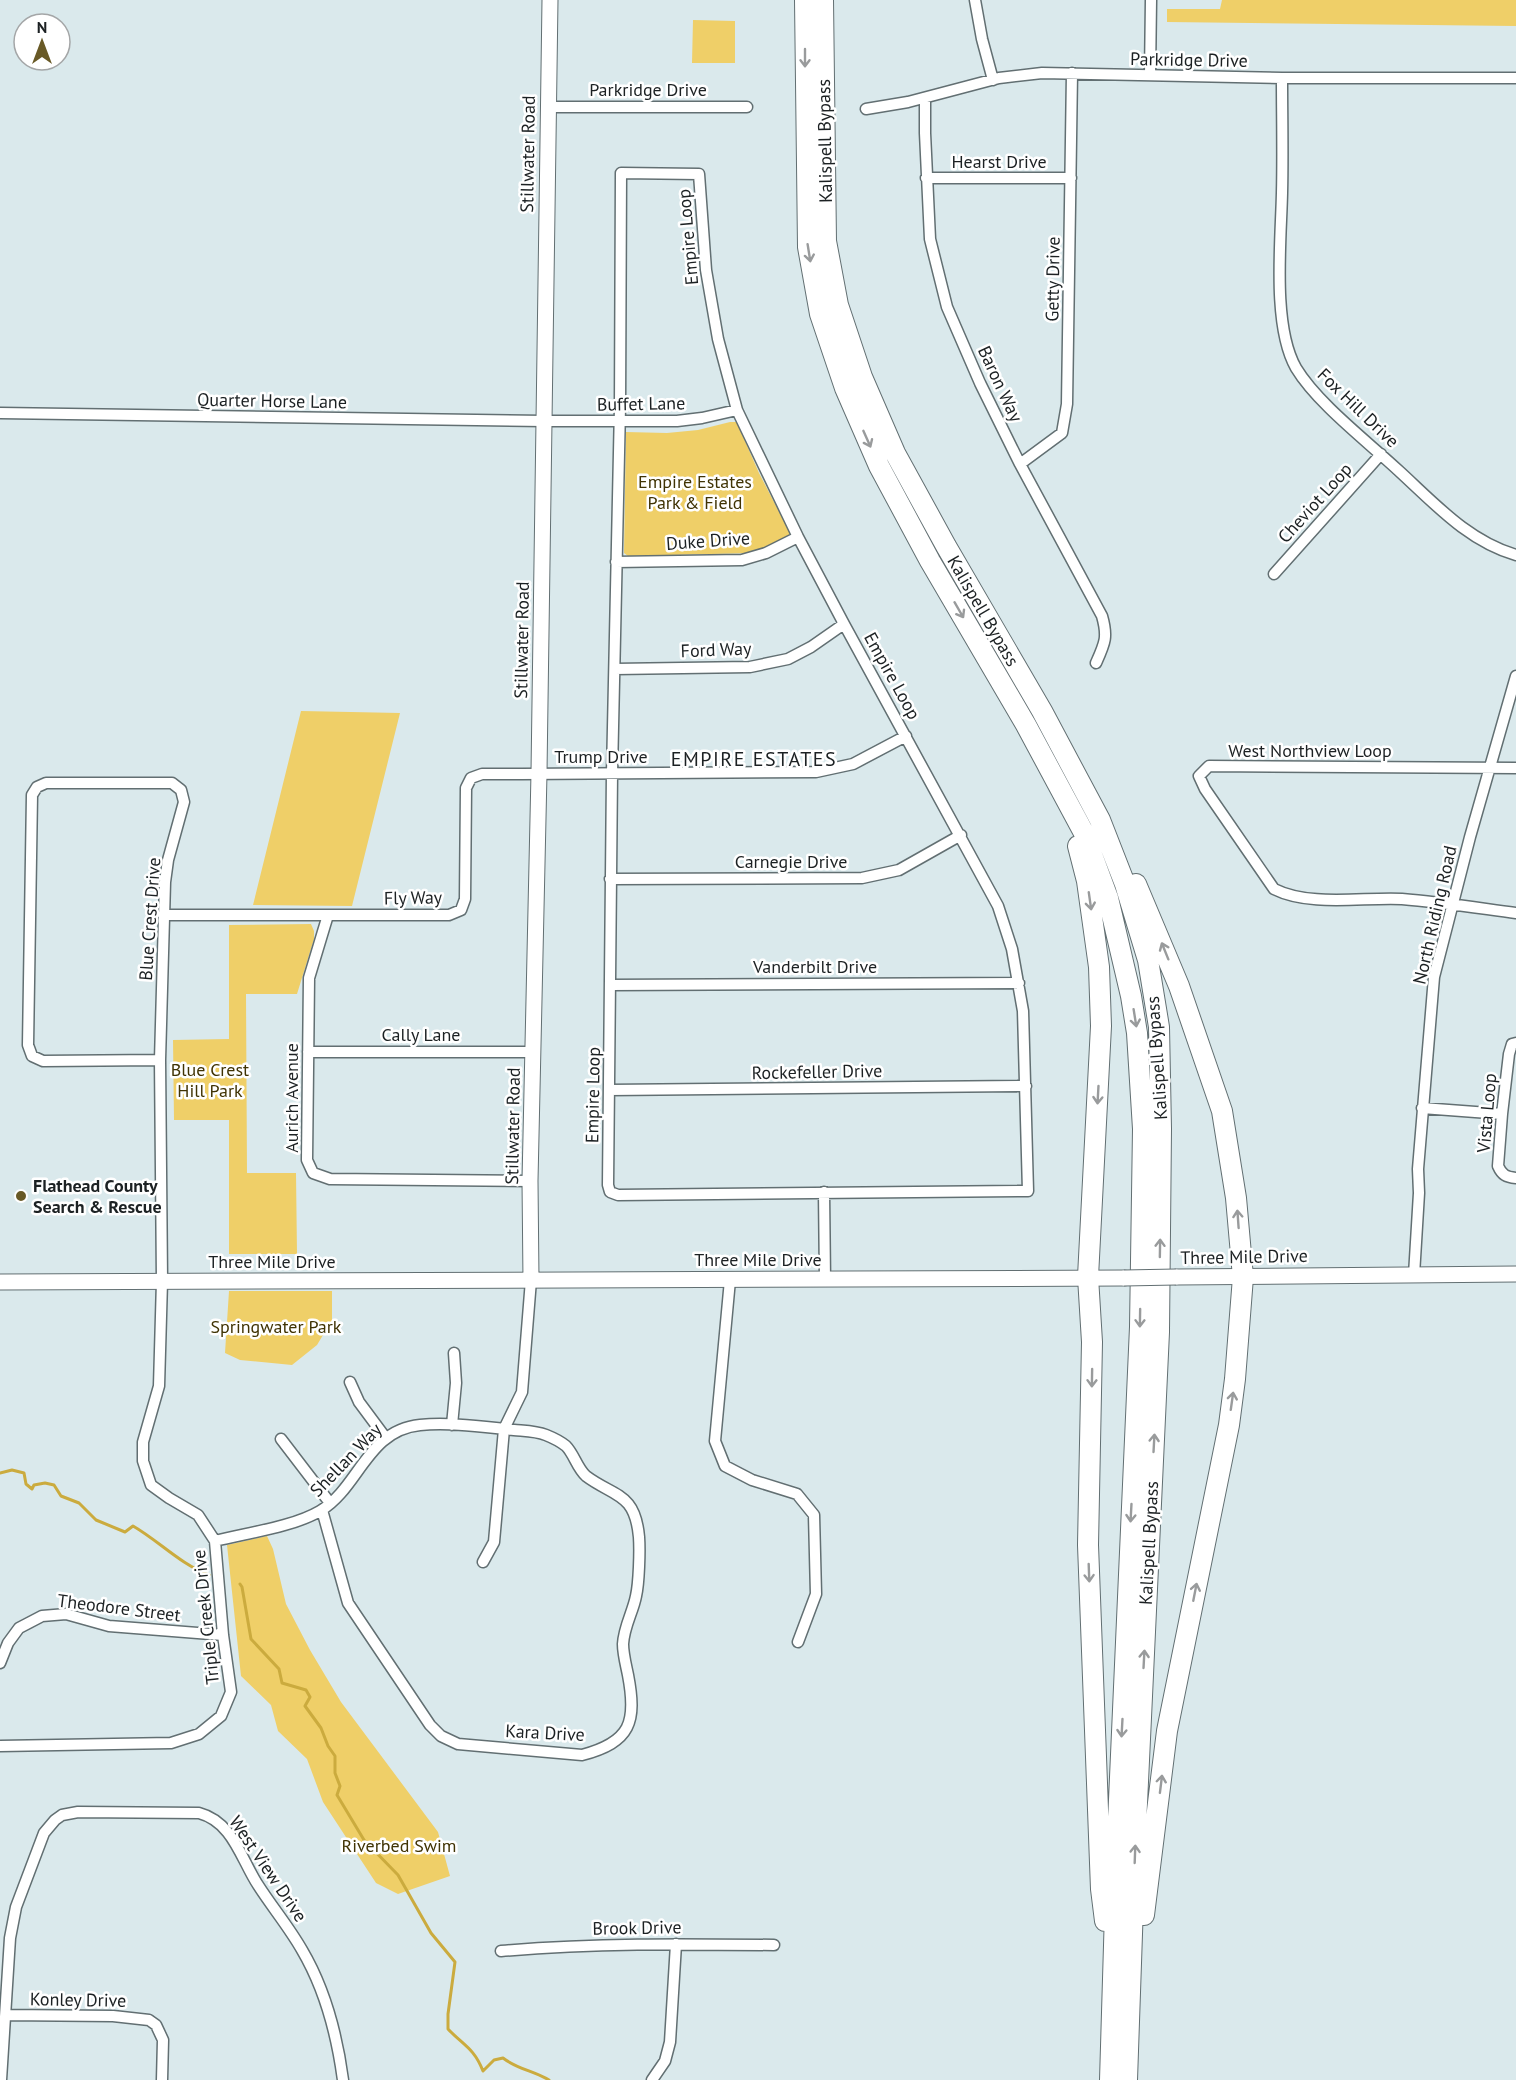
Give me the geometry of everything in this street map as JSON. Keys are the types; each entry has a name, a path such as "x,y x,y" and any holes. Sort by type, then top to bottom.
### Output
{"highway":[{"name":"Kalispell Bypass","path":"805,0 808,247 824,325 845,388 879,466 930,561 1026,725 1084,833 1108,898 1137,1033 1143,1129 1140,1327 1110,2080"},
{"name":"Kalispell Bypass","path":"823,0 826,241 838,305 862,377 896,453 952,557 1042,711 1100,820 1125,884 1148,960 1159,1028 1161,1073 1159,1332 1135,1846 1127,2080"},
{"path":"1067,803 1087,881 1099,967 1101,1026 1088,1277 1092,1342 1089,1557 1101,1889 1113,1982"},
{"path":"1112,850 1135,881 1158,933 1179,986 1222,1111 1236,1198 1243,1277 1229,1425 1167,1731 1129,2030"}],"main road":[{"name":"Stillwater Road","path":"531,1280 550,0"},
{"name":"Three Mile Drive","path":"0,1282 825,1280 1516,1274"}],"street":[{"path":"975,0 993,80"},
{"path":"1150,75 1151,0"},
{"name":"Parkridge Drive","path":"866,109 893,106 993,80 1030,73 1282,78 1516,78"},
{"name":"Getty Drive","path":"1020,464 1062,433 1067,404 1072,73"},
{"name":"Fox Hill Drive","path":"1282,78 1281,300 1285,341 1292,360 1310,386 1465,531 1489,545 1516,555"},
{"name":"Baron Way","path":"925,98 926,178 930,239 947,308 980,383 1020,464 1102,616 1107,631 1096,663"},
{"name":"Parkridge Drive","path":"548,107 747,107"},
{"name":"Empire Loop","path":"621,173 699,174 706,270 718,339 737,410 798,537 998,906 1012,949 1023,1011 1028,1191 618,1195 610,1192 608,1185 610,879 620,421 621,173"},
{"name":"Hearst Drive","path":"926,178 1071,178"},
{"name":"Buffet Lane","path":"544,421 694,419 737,410"},
{"name":"Quarter Horse Lane","path":"0,413 544,421"},
{"name":"Cheviot Loop","path":"1274,574 1381,454"},
{"name":"Duke Drive","path":"616,562 742,560 766,553 798,537"},
{"name":"Ford Way","path":"615,669 750,667 788,659 811,647 844,624"},
{"name":"North Riding Road","path":"1414,1275 1422,1108 1434,977 1489,768 1516,676"},
{"name":"Trump Drive","path":"539,773 816,772 853,764 906,736"},
{"name":"West Northview Loop","path":"1452,905 1400,899 1309,898 1286,894 1274,889 1198,776 1209,766 1489,768"},
{"path":"1489,768 1516,768"},
{"name":"Fly Way","path":"163,915 449,915 461,910 465,899 466,788 471,778 482,774 539,773"},
{"name":"Blue Crest Drive","path":"160,1060 43,1060 32,1056 28,1045 32,795 37,787 46,783 172,783 181,789 184,801 168,860 163,915 160,1060 162,1281"},
{"name":"Carnegie Drive","path":"610,879 862,878 899,870 961,835"},
{"path":"1452,905 1516,913"},
{"name":"Aurich Avenue","path":"328,915 309,978 307,1160 313,1173 330,1179 531,1180"},
{"name":"Vanderbilt Drive","path":"610,985 1019,983"},
{"name":"Vista Loop","path":"1516,1043 1512,1044 1509,1053 1498,1166 1508,1178 1516,1178"},
{"name":"Cally Lane","path":"308,1052 534,1052"},
{"name":"Rockefeller Drive","path":"609,1090 1026,1086"},
{"path":"1422,1108 1502,1114"},
{"path":"824,1192 825,1280"},
{"path":"483,1562 494,1542 504,1429 522,1392 531,1280"},
{"path":"730,1280 715,1441 725,1466 752,1480 796,1494 814,1515 816,1594 798,1642"},
{"name":"Triple Creek Drive","path":"0,1746 171,1743 199,1734 221,1716 231,1692 215,1541 198,1515 151,1485 143,1461 142,1442 159,1386 162,1281"},
{"path":"452,1425 456,1383 454,1353"},
{"path":"350,1382 359,1402 385,1437"},
{"name":"Shellan Way","path":"215,1541 304,1519 326,1506 385,1437 400,1429 419,1425 452,1425 504,1429"},
{"name":"Kara Drive","path":"326,1506 348,1603 430,1725 441,1736 458,1744 582,1755 601,1750 621,1737 630,1721 633,1701 623,1646 626,1624 636,1596 639,1537 633,1512 622,1496 585,1475 565,1446 545,1435 504,1429"},
{"path":"281,1439 326,1506"},
{"name":"Theodore Street","path":"0,1663 8,1643 19,1628 42,1616 66,1614 109,1626 224,1635"},
{"name":"West View Drive","path":"5,2015 10,1938 16,1907 40,1841 55,1820 62,1815 78,1812 199,1814 219,1821 228,1832 258,1886 301,1948 314,1972 334,2033 343,2080"},
{"path":"652,2080 665,2061 670,2042 676,1944"},
{"name":"Brook Drive","path":"501,1951 559,1946 774,1945"},
{"name":"Konley Drive","path":"1,2080 5,2015 113,2016 149,2020 156,2025 163,2040 162,2080"}],"green space":[{"path":"1222,0 1516,0 1516,26 1167,22 1167,9 1220,9"},
{"path":"693,20 735,21 735,63 692,63"},
{"name":"Empire Estates Park & Field","path":"737,422 759,473 790,533 789,537 755,553 628,556 624,553 626,432 667,433 698,430"},
{"path":"301,711 400,713 352,906 253,905"},
{"name":"Blue Crest Hill Park","path":"311,924 314,939 297,994 246,994 247,1173 296,1173 297,1254 229,1254 229,1120 174,1120 173,1040 229,1039 229,925"},
{"name":"Springwater Park","path":"229,1291 332,1291 332,1320 317,1345 292,1365 240,1360 225,1353"},
{"name":"Riverbed Swim","path":"267,1536 273,1549 286,1604 310,1650 341,1702 438,1832 450,1876 398,1894 376,1883 323,1802 307,1759 278,1731 271,1705 241,1676 227,1545"}],"waterway":[{"path":"0,1473 12,1470 24,1473 26,1484 32,1489 34,1485 45,1483 54,1485 61,1496 79,1503 96,1520 125,1532 133,1526 179,1559 209,1575"},
{"path":"240,1584 251,1639 279,1669 282,1683 306,1690 310,1697 305,1706 321,1728 335,1756 335,1773 340,1786 337,1795 364,1840 398,1875 431,1933 455,1962 448,2029 472,2052 483,2071 494,2060 503,2058 549,2080"}],"place":[{"name":"Flathead County Search & Rescue","path":"21,1196"}],"district":[{"name":"EMPIRE ESTATES","path":"754,759"}]}
